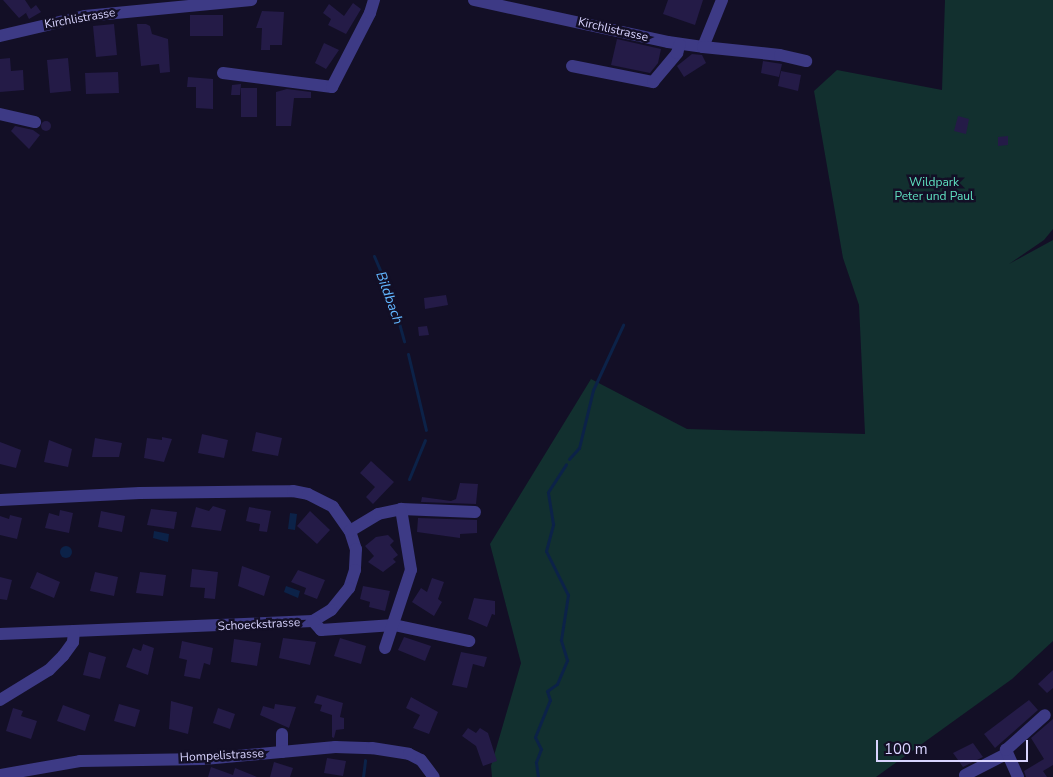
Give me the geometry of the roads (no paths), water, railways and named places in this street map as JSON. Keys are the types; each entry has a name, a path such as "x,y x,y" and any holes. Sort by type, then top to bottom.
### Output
{"street":[{"name":"Kirchlistrasse","path":"0,36 85,16 251,0"},
{"path":"223,73 332,87 374,0"},
{"name":"Kirchlistrasse","path":"474,0 680,44 780,55 806,62"},
{"path":"703,47 722,0"},
{"path":"572,66 653,82 677,53 680,44"},
{"path":"0,114 35,122"},
{"name":"Schoeckstrasse","path":"0,500 140,493 293,492 308,494 333,507 350,531 356,549 355,570 349,588 331,610 313,621 0,634"},
{"path":"385,648 411,570 401,509"},
{"path":"350,531 378,514 401,509 475,512"},
{"path":"313,621 321,630 394,624 469,640"},
{"path":"0,700 49,670 69,650 74,631"},
{"path":"1018,777 1006,754 1007,747 1046,715"},
{"path":"282,734 282,752"},
{"name":"Hompelistrasse","path":"0,775 80,761 204,759 335,747 397,750 422,760 434,777"},
{"path":"965,775 1006,754"}],"water":[{"path":"290,513 297,514 295,530 288,529"},
{"path":"154,531 169,534 168,542 153,538"},
{"path":"64,546 68,546 72,552 68,558 64,558 60,554 60,550"},
{"path":"286,586 300,591 298,598 284,592"}],"waterway":[{"name":"Bildbach","path":"374,256 392,298 404,341"},
{"path":"569,459 579,448 593,390 623,325"},
{"name":"Bildbach","path":"408,354 426,430"},
{"name":"Bildbach","path":"409,479 425,440"},
{"path":"538,777 536,762 541,749 535,737 550,700 547,691 557,684 567,660 561,640 568,595 546,551 553,524 548,492 566,464"},
{"name":"Bildbach","path":"363,777 365,760"}],"park label":[{"name":"Wildpark Peter und Paul","path":"934,190"}]}
